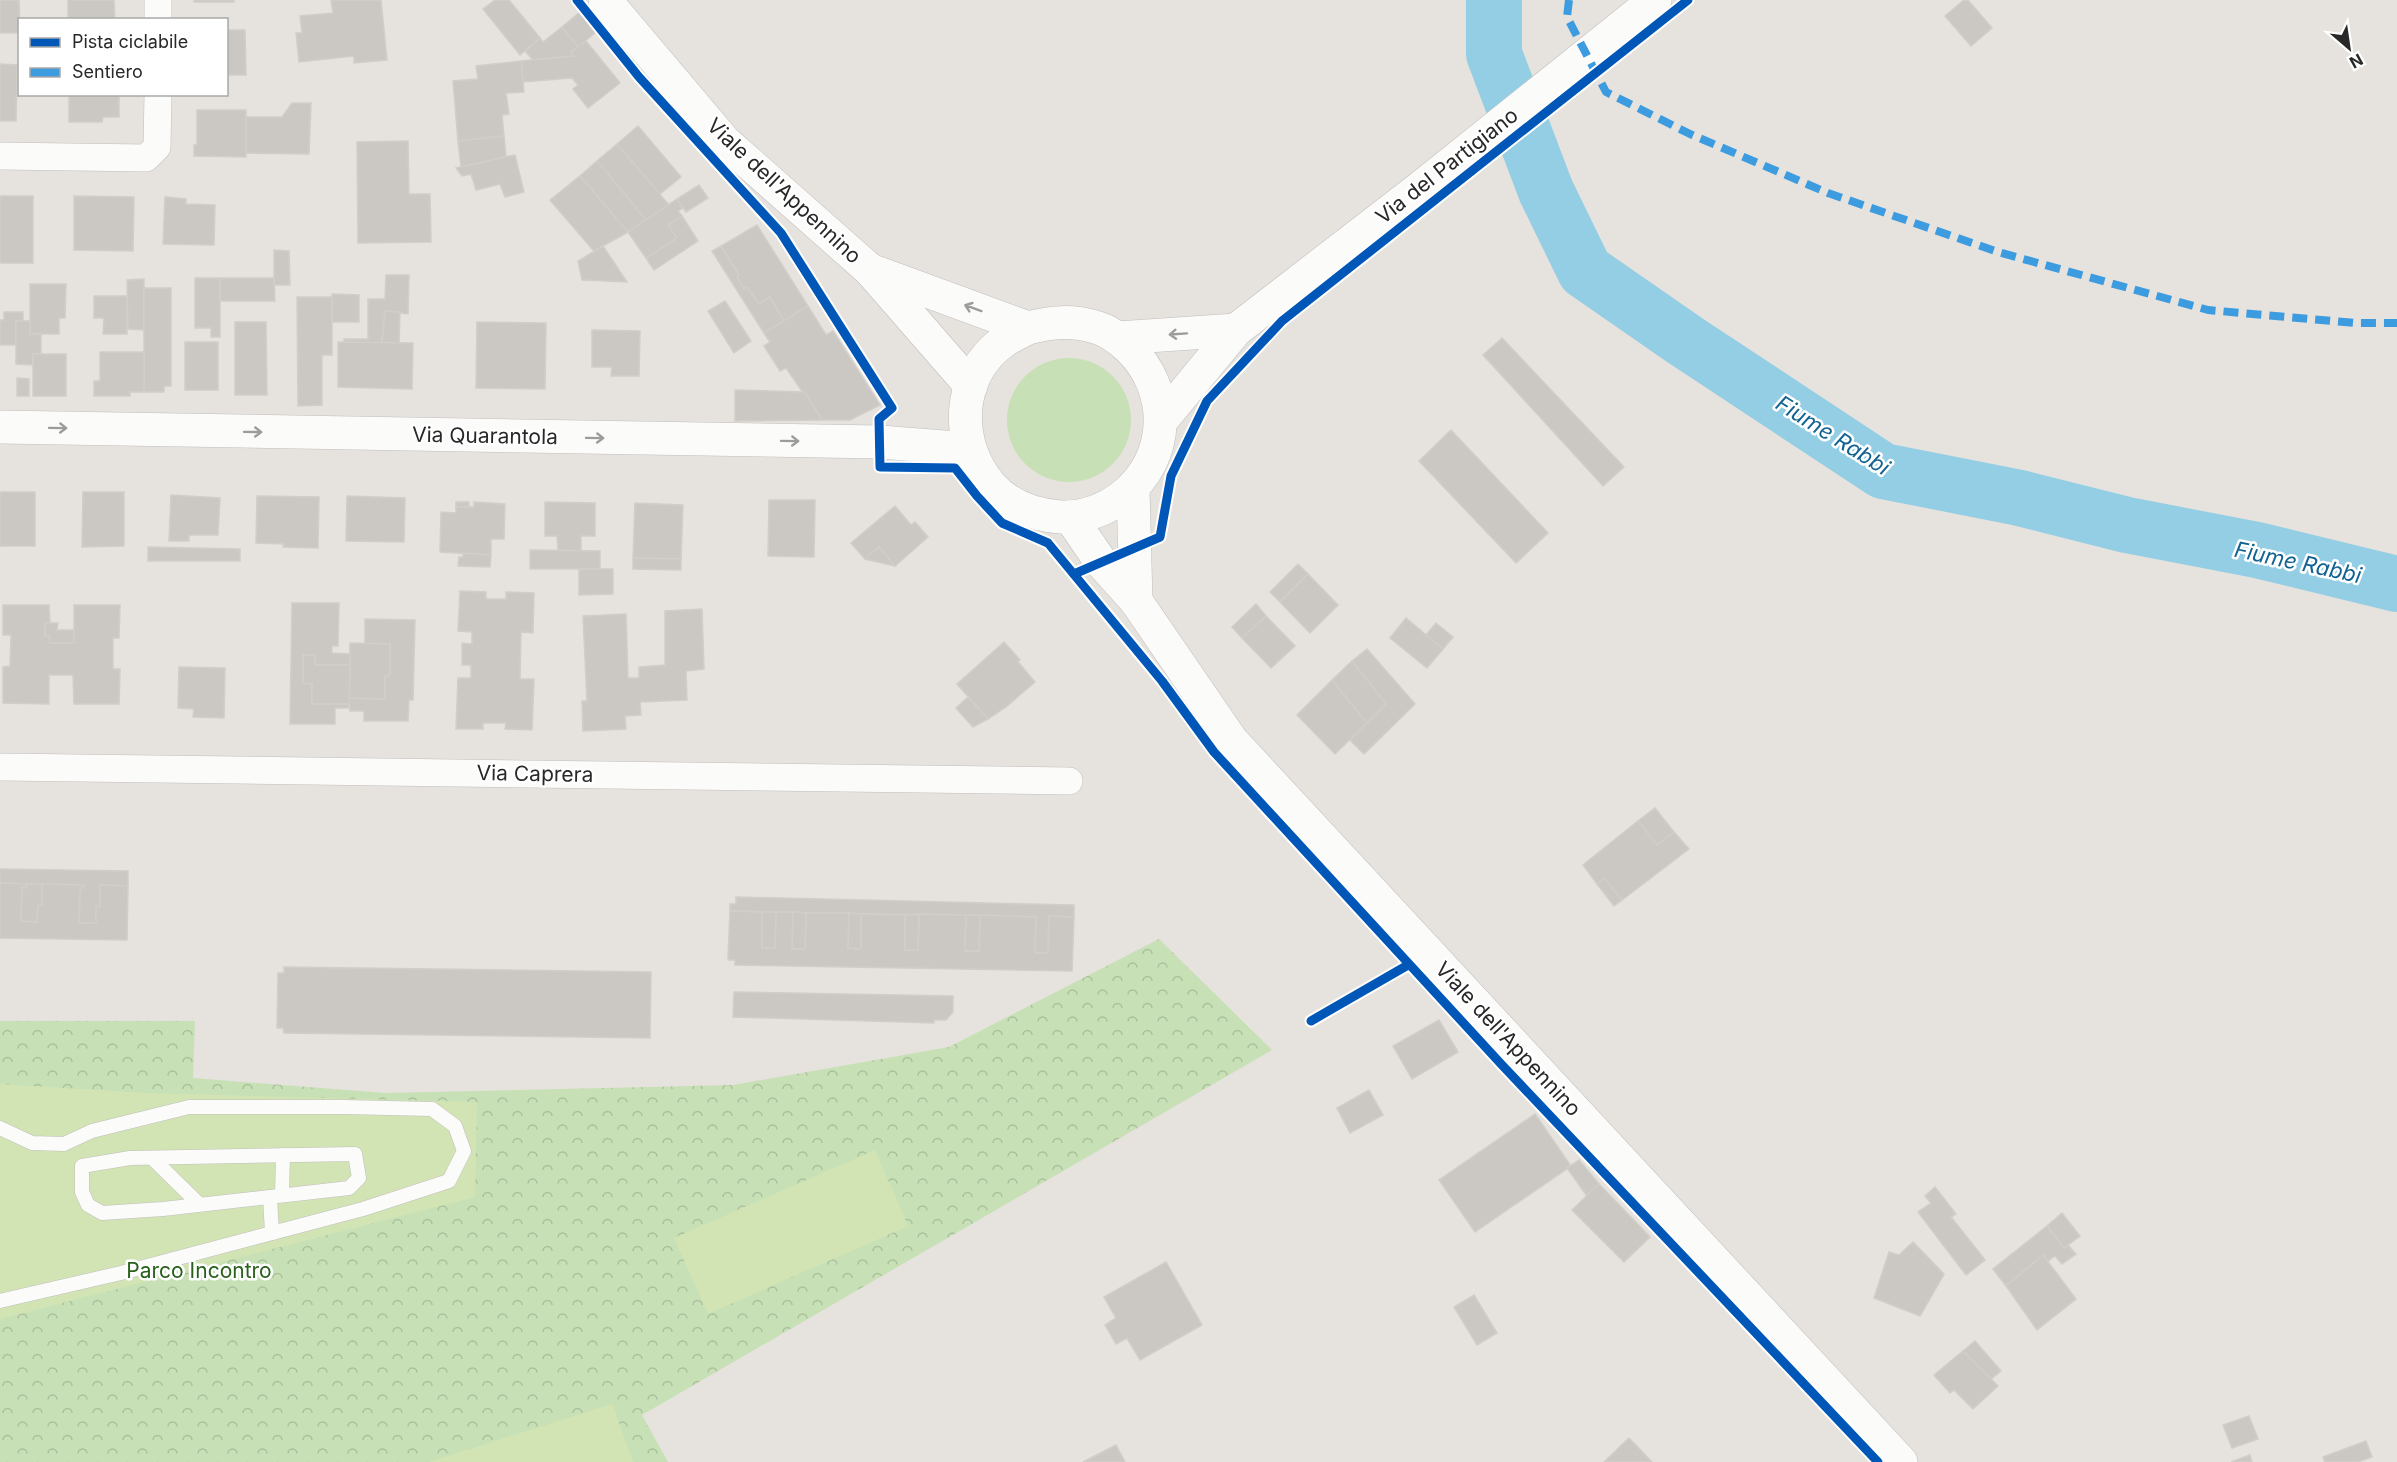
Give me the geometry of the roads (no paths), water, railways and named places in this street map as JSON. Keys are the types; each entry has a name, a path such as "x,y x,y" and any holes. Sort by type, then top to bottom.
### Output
{"main road":[{"name":"Viale dell'Appennino","path":"605,0 724,141 870,270 970,386"},
{"name":"Via del Partigiano","path":"1161,421 1236,330 1420,189 1655,0"},
{"name":"Viale dell'Appennino","path":"870,270 1028,328"},
{"path":"1051,322 1074,322 1097,327 1118,338 1142,360 1156,389 1161,421 1157,446 1148,469 1132,488 1114,503 1093,513 1070,517 1044,516 1019,507 1005,498 980,473 969,450 965,418 970,386 984,361 1004,341 1028,328 1051,322"},
{"path":"1118,338 1236,330"},
{"name":"Via Quarantola","path":"0,427 880,442 969,450"},
{"path":"1132,488 1136,601"},
{"name":"Viale dell'Appennino","path":"1070,517 1101,562 1136,601 1232,741 1900,1462"}],"street":[{"path":"158,0 158,18"},
{"path":"0,156 146,158 158,147 158,96"},
{"name":"Via Caprera","path":"0,767 1069,781"}],"lane":[{"path":"0,1128 32,1143 64,1144 92,1131 189,1107 432,1109 455,1126 464,1151 449,1180 363,1209 121,1273 0,1301"},
{"path":"355,1154 359,1178 349,1188 199,1204 102,1213 88,1205 82,1192 82,1166 130,1158 152,1158 355,1154"},
{"path":"272,1233 283,1155"},
{"path":"152,1158 199,1204"}],"waterway":[{"name":"Fiume Rabbi","path":"1494,0 1494,54 1546,191 1585,271 1686,341 1883,471 2020,498 2127,525 2257,550 2397,584"}],"park label":[{"name":"Parco Incontro","path":"199,1271"}]}
